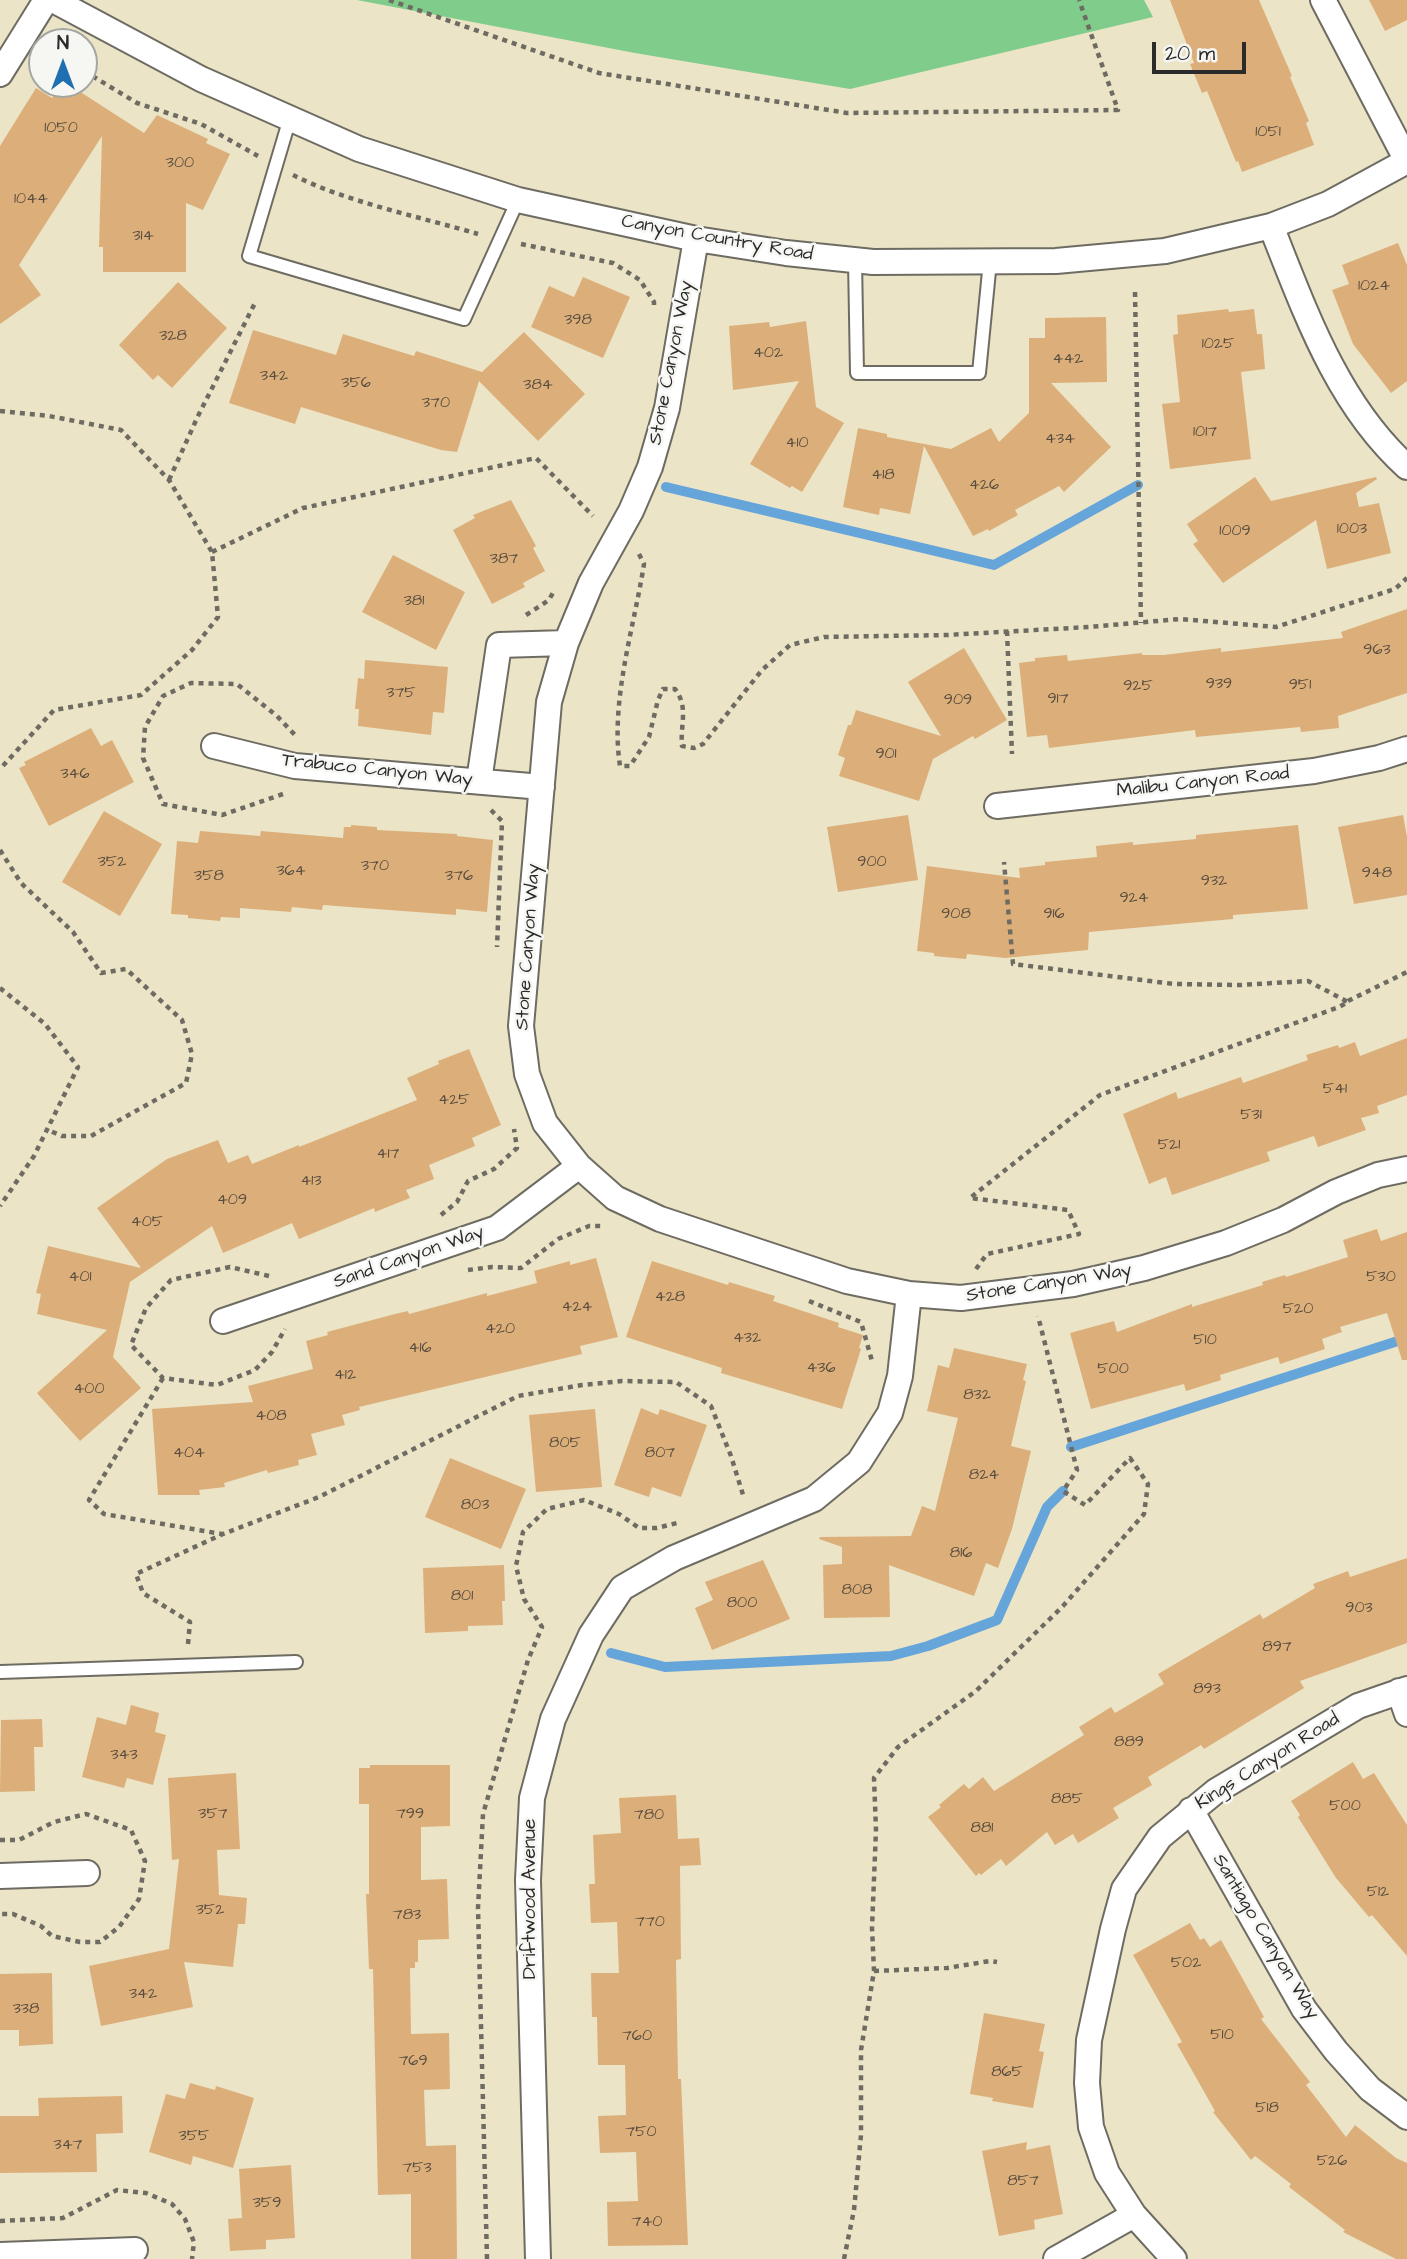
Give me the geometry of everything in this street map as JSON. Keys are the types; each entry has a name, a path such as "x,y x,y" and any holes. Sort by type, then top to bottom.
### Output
{"street":[{"path":"0,74 46,0"},
{"name":"Canyon Country Road","path":"53,0 201,79 359,149 518,200 696,239 786,253 855,260 1056,261 1165,251 1271,226 1328,204 1407,161"},
{"path":"1323,0 1407,161"},
{"path":"1271,226 1318,344 1365,419 1407,467"},
{"name":"Stone Canyon Way","path":"696,239 667,408 650,467 631,511 591,583 566,643 549,702 521,1026 527,1074 545,1123 579,1166 615,1198 660,1219 847,1282 909,1294 961,1298 1073,1284 1144,1268 1226,1244 1283,1220 1336,1192 1378,1175 1407,1169"},
{"path":"479,781 499,645 566,643"},
{"name":"Trabuco Canyon Way","path":"214,746 295,766 542,787"},
{"name":"Malibu Canyon Road","path":"998,806 1314,771 1379,758 1407,749"},
{"name":"Sand Canyon Way","path":"223,1321 497,1228 579,1166"},
{"name":"Driftwood Avenue","path":"537,2259 528,1880 532,1798 553,1719 591,1635 622,1588 674,1558 814,1499 859,1462 890,1413 900,1376 909,1294"},
{"name":"Kings Canyon Road","path":"1174,2259 1134,2214 1108,2173 1091,2127 1087,2083 1089,2040 1124,1889 1160,1837 1216,1790 1358,1706 1404,1698"},
{"name":"Santiago Canyon Way","path":"1191,1810 1304,2009 1370,2089 1407,2117"},
{"path":"0,1876 87,1873"},
{"path":"1056,2259 1134,2214"},
{"path":"0,2255 135,2250"}],"lane":[{"path":"290,118 249,256 464,319 518,200"},
{"path":"855,260 857,373 979,373 990,261"},
{"path":"0,1672 296,1662"}],"path":[{"path":"389,0 599,73 847,113 1118,110 1079,0"},
{"path":"98,80 136,103 201,124 307,182 500,240 613,263 640,280 654,302 653,316"},
{"path":"1135,292 1141,622"},
{"path":"169,481 198,416 256,301"},
{"path":"0,411 49,416 121,430 169,481 212,552 218,617 192,650 141,695 54,710 0,769"},
{"path":"212,552 303,508 536,458 593,516"},
{"path":"588,527 599,505"},
{"path":"631,560 637,550 644,564 619,714 620,766 630,766 649,737 663,688 675,688 680,695 685,716 682,746 694,748 704,744 762,670 790,645 824,637 1007,631 1180,619 1276,627 1395,589 1407,578"},
{"path":"520,618 549,600 561,579"},
{"path":"1007,631 1012,754"},
{"path":"293,794 280,794 222,815 163,804 143,758 145,727 163,696 191,683 237,684 277,716 299,739"},
{"path":"487,807 502,821 496,954"},
{"path":"0,850 21,883 73,932 101,973 126,969 182,1020 192,1054 186,1083 114,1124 91,1136 62,1136 48,1130"},
{"path":"1004,862 1013,964 1174,984 1240,985 1308,981 1348,1002"},
{"path":"988,1273 975,1271 987,1254 1079,1234 1068,1210 970,1198 1100,1095 1339,1007 1407,972"},
{"path":"0,988 45,1024 78,1067 34,1156 0,1206"},
{"path":"435,1221 457,1202 468,1181 494,1169 517,1148 514,1127"},
{"path":"458,1272 492,1267 521,1268 558,1239 589,1226 608,1226"},
{"path":"274,1277 230,1267 171,1280 146,1308 131,1345 163,1378 217,1385 255,1370 272,1352 287,1325"},
{"path":"805,1299 861,1322 872,1361 869,1374"},
{"path":"844,2259 853,2210 861,2135 861,2050 874,1970 874,1778 898,1747 976,1691 1063,1606 1144,1514 1148,1484 1130,1458 1085,1505 1063,1491 1077,1470 1037,1310"},
{"path":"163,1378 89,1500 104,1514 223,1534"},
{"path":"147,1667 189,1644 190,1622 143,1593 136,1574 223,1534 319,1497 518,1396 622,1381 676,1382 711,1406 731,1456 744,1499"},
{"path":"733,1503 755,1493"},
{"path":"487,2259 478,1908 483,1814 528,1660 542,1627 524,1599 516,1566 523,1532 547,1508 584,1500 618,1514 639,1528 657,1528 690,1519"},
{"path":"874,1970 947,1968 998,1962"},
{"path":"0,2221 64,2218 117,2190 146,2193 172,2204 186,2219 194,2242 192,2259"}],"green space":[{"path":"357,0 1144,0 1153,17 850,89 635,53"}],"building":[{"path":"1170,0 1259,0 1292,76 1290,77 1309,121 1306,123 1314,145 1242,172 1207,91 1202,93 1190,64 1194,63"},
{"path":"1369,0 1407,0 1407,20 1385,31"},
{"path":"30,98 90,98 144,133 157,115 208,139 206,143 230,154 203,210 186,203 186,272 103,272 103,247 99,247 102,136 19,265 41,295 0,324 0,146"},
{"path":"1398,243 1407,265 1407,381 1391,393 1353,344 1332,290 1349,284 1342,265"},
{"path":"583,277 630,297 603,358 531,327 549,286 574,297"},
{"path":"178,282 227,328 172,388 158,375 153,380 119,345"},
{"path":"1228,309 1229,312 1254,309 1257,334 1262,334 1265,369 1241,372 1251,459 1170,469 1162,404 1180,402 1173,335 1178,334 1177,315"},
{"path":"1106,317 1107,382 1051,383 1111,447 1064,492 1059,486 1015,510 1018,515 989,531 988,529 973,536 924,446 910,514 880,508 879,515 843,507 858,428 887,434 887,437 951,449 991,428 999,442 1029,413 1029,338 1045,338 1045,318"},
{"path":"806,321 816,407 844,423 802,492 792,486 790,488 750,464 799,381 733,390 729,326 769,322 770,327"},
{"path":"253,330 336,355 343,334 414,356 416,351 482,372 524,332 585,394 538,441 479,381 457,452 441,450 301,407 295,424 229,403"},
{"path":"1255,477 1271,501 1376,477 1377,479 1356,493 1359,507 1379,503 1391,553 1327,569 1316,520 1223,583 1193,544 1198,541 1187,524"},
{"path":"511,500 536,546 533,548 545,571 523,583 525,587 492,604 453,530 475,518 473,515"},
{"path":"393,555 465,592 436,650 362,612"},
{"path":"1407,609 1407,693 1338,716 1339,728 1301,732 1300,727 1196,737 1195,730 1049,748 1047,735 1027,737 1019,663 1035,661 1035,658 1067,655 1068,661 1142,653 1164,655 1221,648 1221,652 1343,638 1341,632"},
{"path":"964,648 1007,720 933,759 919,801 839,776 845,758 838,755 856,710 941,736 908,682"},
{"path":"365,660 448,667 444,713 433,712 431,735 358,726 359,709 355,709 358,678 364,679"},
{"path":"91,728 101,746 112,740 134,782 49,826 19,768 26,765 24,762"},
{"path":"104,811 162,844 120,916 62,882"},
{"path":"908,815 918,880 838,892 827,827"},
{"path":"1403,815 1407,837 1407,895 1354,904 1338,827"},
{"path":"1298,825 1308,909 1233,915 1233,919 1089,932 1088,950 1005,958 967,954 966,959 934,956 934,953 917,951 927,866 1020,878 1019,868 1045,865 1045,862 1097,857 1096,846 1196,839 1196,835"},
{"path":"344,827 377,827 377,830 457,834 493,840 487,912 456,909 456,915 323,905 322,910 292,907 291,912 240,908 240,918 221,917 220,921 171,914 177,841 198,843 200,831 260,836 261,831 343,838"},
{"path":"1407,1038 1407,1095 1377,1106 1379,1113 1361,1118 1366,1130 1318,1147 1314,1136 1267,1152 1270,1161 1172,1195 1166,1177 1149,1184 1123,1114 1176,1092 1178,1099 1241,1077 1243,1083 1308,1060 1306,1055 1338,1045 1339,1048 1355,1042 1360,1056"},
{"path":"469,1049 501,1125 472,1138 475,1146 429,1165 434,1179 406,1190 410,1198 375,1212 374,1208 299,1239 292,1223 223,1253 212,1226 130,1282 113,1357 141,1388 80,1441 37,1393 107,1330 37,1314 41,1294 36,1293 48,1246 141,1268 97,1208 167,1159 218,1140 228,1163 248,1155 252,1164 299,1147 417,1100 407,1078 439,1064 438,1061"},
{"path":"1377,1229 1381,1241 1407,1232 1407,1360 1402,1360 1387,1313 1340,1327 1342,1332 1322,1339 1325,1349 1280,1364 1278,1357 1220,1375 1221,1380 1186,1391 1184,1384 1091,1409 1070,1333 1114,1321 1117,1332 1192,1304 1192,1307 1263,1285 1262,1282 1348,1257 1343,1240"},
{"path":"596,1258 618,1337 580,1346 582,1354 359,1407 360,1410 342,1415 345,1425 311,1434 317,1455 298,1460 299,1465 268,1473 267,1470 224,1483 225,1487 199,1490 200,1495 158,1495 152,1409 253,1402 248,1386 313,1369 306,1341 328,1335 327,1332 537,1283 534,1271 570,1261 570,1265"},
{"path":"652,1261 728,1285 729,1282 775,1296 773,1301 839,1323 838,1327 863,1335 842,1409 721,1373 722,1368 626,1337"},
{"path":"954,1348 1027,1364 1023,1380 1026,1381 1011,1446 1031,1451 1012,1529 998,1568 986,1563 974,1596 889,1565 890,1617 824,1618 823,1565 842,1564 842,1547 819,1539 820,1537 911,1536 922,1506 935,1511 958,1418 927,1411 938,1365 949,1368"},
{"path":"641,1408 658,1415 660,1409 707,1425 681,1497 652,1487 649,1497 614,1485"},
{"path":"595,1409 602,1487 536,1492 529,1415"},
{"path":"450,1458 526,1489 501,1549 425,1517"},
{"path":"1407,1558 1407,1643 1300,1681 1304,1688 1204,1749 1201,1745 1148,1777 1152,1785 1113,1808 1119,1818 1078,1843 1073,1834 1055,1845 1047,1832 1006,1866 1001,1859 976,1876 928,1817 964,1784 969,1789 983,1777 994,1791 1084,1735 1079,1727 1111,1707 1115,1713 1164,1684 1158,1674 1260,1614 1263,1619 1315,1588 1313,1584 1348,1571 1350,1577"},
{"path":"763,1560 790,1619 712,1650 695,1608 713,1600 705,1582"},
{"path":"504,1565 503,1625 468,1626 468,1631 425,1633 423,1568"},
{"path":"131,1705 159,1713 155,1732 166,1735 153,1785 127,1778 124,1788 82,1777 97,1717 126,1725"},
{"path":"42,1719 43,1747 34,1747 35,1791 0,1792 1,1720"},
{"path":"1353,1762 1363,1779 1374,1773 1407,1825 1407,1956 1336,1878 1291,1801"},
{"path":"370,1765 450,1765 450,1826 421,1827 421,1880 447,1879 449,1939 418,1940 418,1962 415,1962 415,1968 410,1968 411,2034 449,2033 450,2089 424,2090 426,2146 456,2145 457,2259 411,2259 411,2194 378,2195 373,1969 369,1969 366,1894 369,1894 369,1804 359,1804 359,1768 370,1768"},
{"path":"236,1773 240,1849 217,1850 219,1895 247,1898 245,1924 238,1924 233,1967 184,1962 193,2007 101,2026 89,1966 169,1949 179,1859 172,1860 168,1778"},
{"path":"676,1795 678,1839 699,1838 701,1865 680,1866 681,1959 676,1960 678,2079 681,2079 688,2245 608,2246 607,2202 638,2201 636,2152 600,2153 598,2116 626,2115 625,2065 598,2065 597,2017 592,2017 591,1973 619,1973 617,1922 591,1923 589,1884 595,1884 593,1835 621,1833 619,1798"},
{"path":"1190,1923 1200,1940 1204,1938 1210,1947 1221,1940 1264,2017 1261,2019 1310,2082 1306,2085 1346,2137 1355,2125 1396,2158 1407,2163 1407,2259 1396,2259 1343,2232 1345,2230 1289,2187 1291,2184 1255,2156 1251,2160 1213,2112 1215,2111 1177,2044 1182,2042 1133,1955"},
{"path":"52,1973 53,2044 19,2046 19,2030 0,2030 0,1974"},
{"path":"984,2013 1045,2024 1039,2051 1044,2052 1033,2108 970,2094"},
{"path":"190,2083 215,2090 216,2086 254,2098 233,2168 193,2156 191,2165 149,2152 166,2094 185,2099"},
{"path":"122,2096 123,2133 96,2134 97,2172 0,2173 0,2116 39,2116 38,2098"},
{"path":"1027,2142 1026,2150 1050,2145 1063,2214 1034,2220 1035,2229 999,2236 982,2151"},
{"path":"291,2165 295,2238 266,2240 266,2249 230,2251 228,2219 242,2218 239,2169"}],"waterway":[{"path":"666,487 994,565 1138,485"},
{"path":"1071,1447 1407,1338"},
{"path":"611,1653 665,1667 891,1656 928,1646 997,1620 1047,1507 1063,1491"}]}
